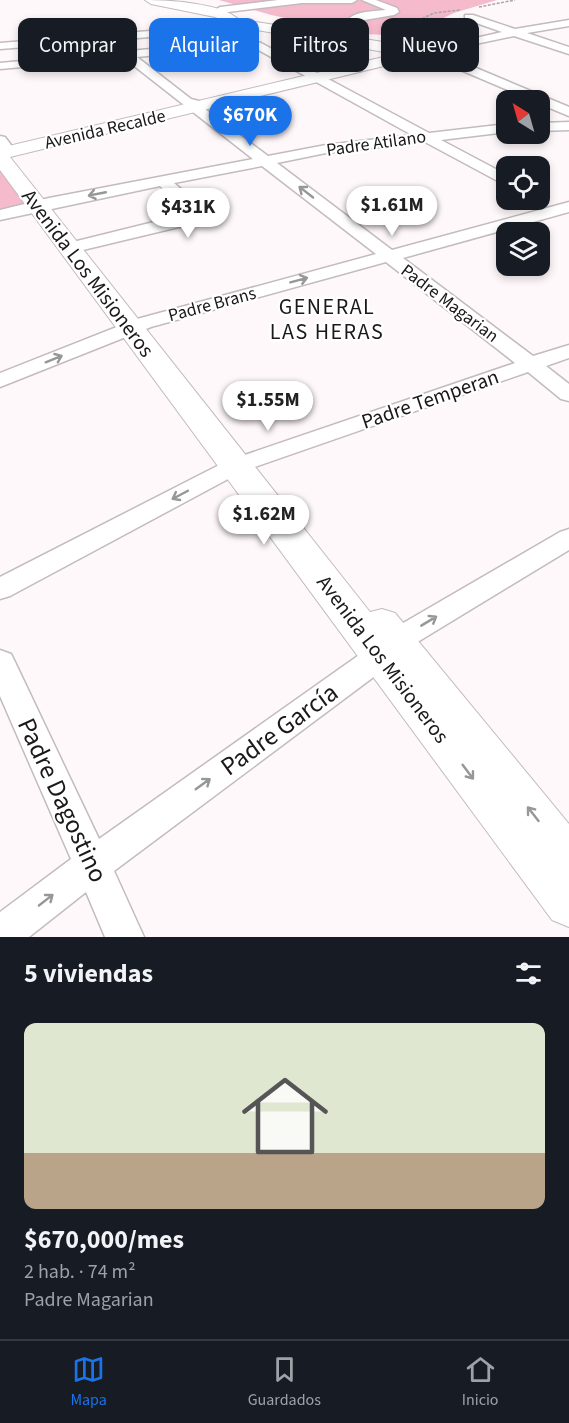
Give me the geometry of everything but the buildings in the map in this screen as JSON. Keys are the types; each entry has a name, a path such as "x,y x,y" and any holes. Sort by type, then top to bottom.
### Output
{"main road":[{"path":"151,0 219,14 226,18"},
{"path":"175,0 244,18"},
{"path":"259,22 381,42"},
{"name":"Avenida Recalde","path":"314,75 381,55"},
{"name":"Avenida Recalde","path":"2,149 314,75 381,56"},
{"name":"Avenida Los Misioneros","path":"2,149 388,649 569,903"},
{"name":"Avenida Los Misioneros","path":"43,204 83,245 137,325"},
{"name":"Avenida Los Misioneros","path":"388,649 569,860"}],"street":[{"path":"220,10 302,0 352,0"},
{"path":"355,18 394,12 394,10 368,0"},
{"path":"469,11 514,32 569,51"},
{"name":"Avenida Recalde","path":"479,39 569,23"},
{"path":"137,53 249,43 257,45 496,175"},
{"path":"0,46 18,45"},
{"name":"Padre Magarian","path":"137,63 569,394"},
{"path":"0,66 18,64"},
{"path":"471,72 569,112"},
{"path":"550,127 569,126"},
{"name":"Padre Atilano","path":"0,215 43,204 348,145 496,129"},
{"path":"83,245 198,218 198,212 163,181"},
{"path":"550,203 566,210"},
{"name":"Padre Brans","path":"0,381 137,325 566,210"},
{"name":"Padre Temperan","path":"0,589 244,463 569,351"},
{"name":"Padre García","path":"0,936 92,865 388,649 569,538"},
{"name":"Padre Dagostino","path":"0,662 125,937"}],"path":[{"path":"422,18 469,11 515,0"}],"shaded area":[{"path":"219,0 497,0 444,18 381,18 381,35 369,34 369,18 286,18"},
{"path":"0,165 27,202 25,205 0,211"}],"district":[{"name":"GENERAL LAS HERAS","path":"327,318"}]}
